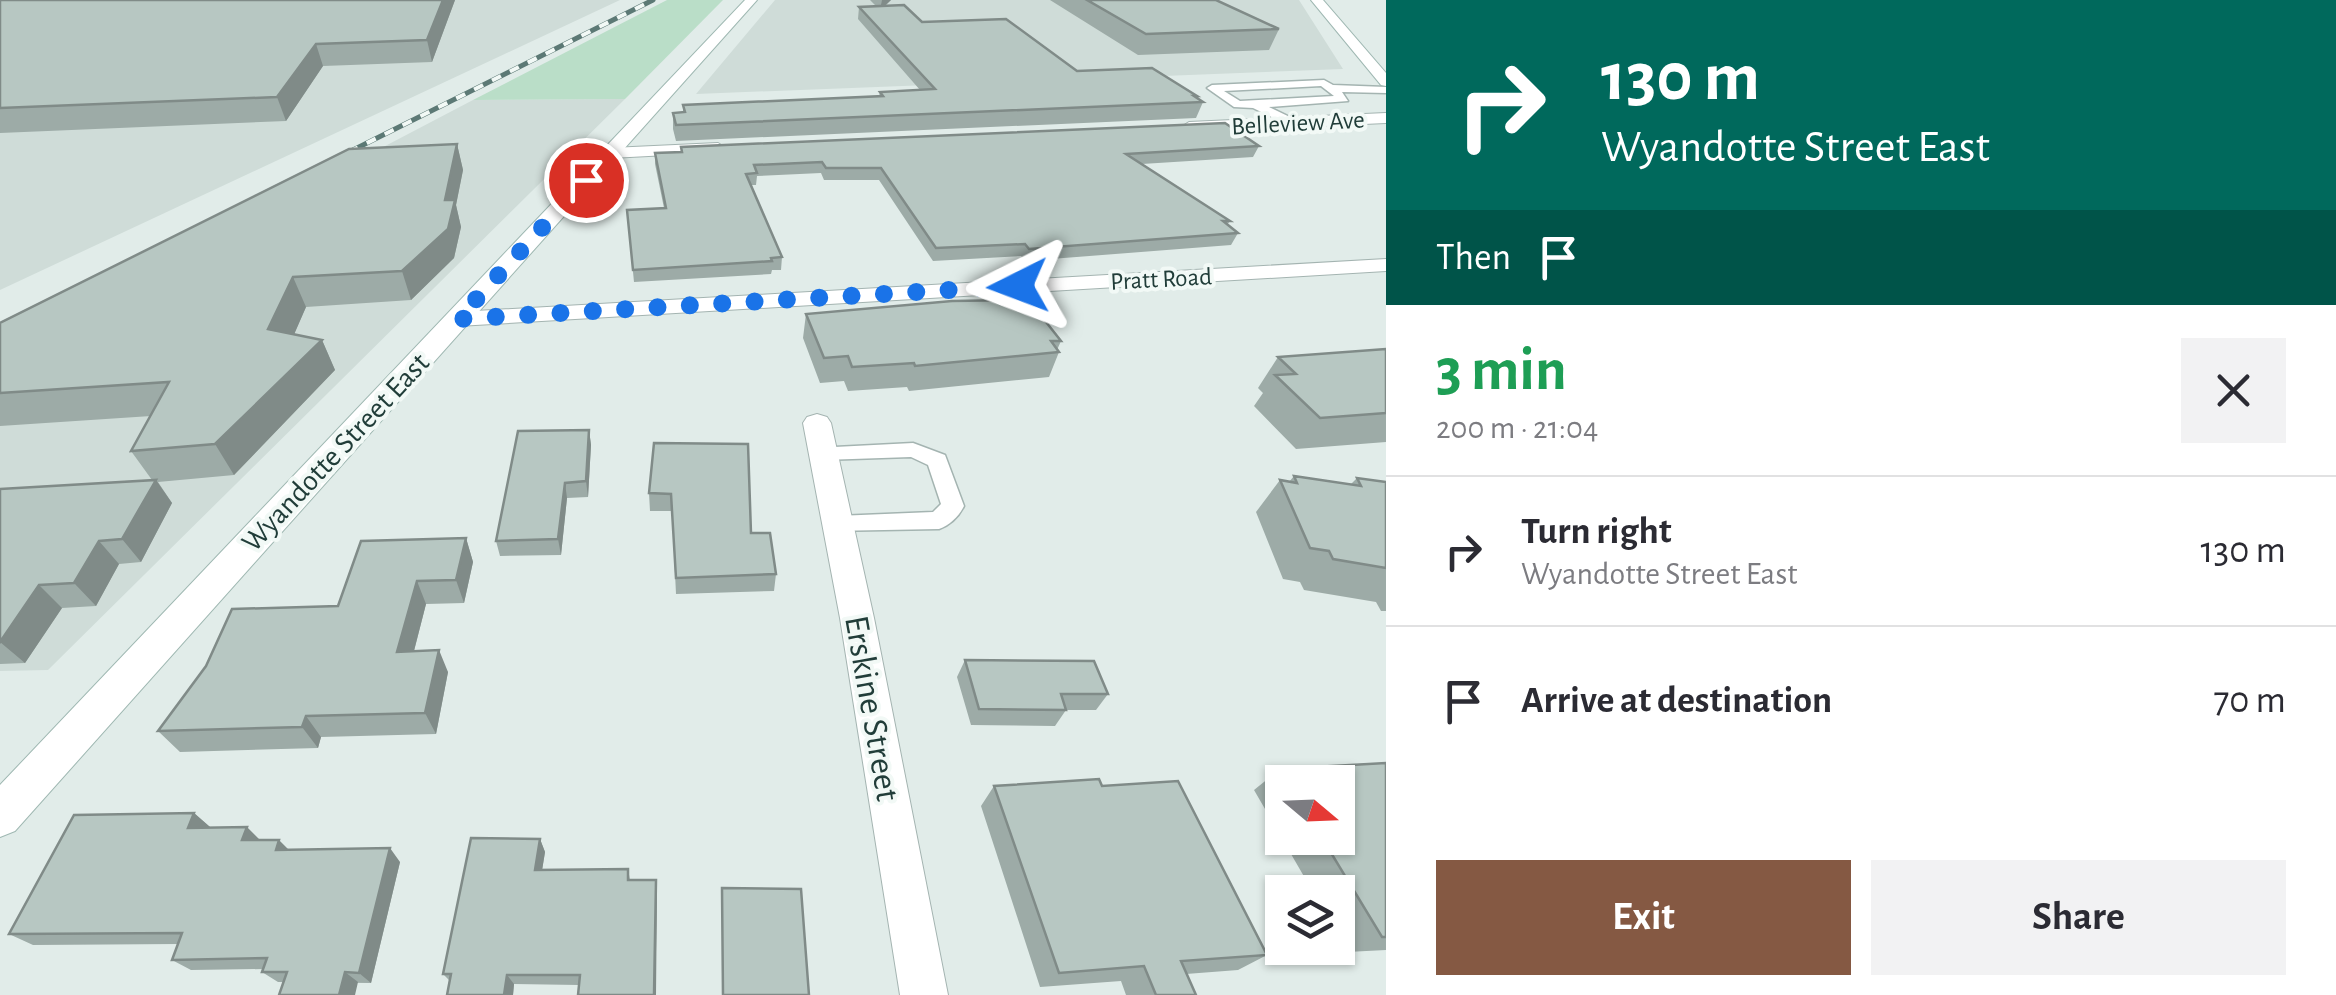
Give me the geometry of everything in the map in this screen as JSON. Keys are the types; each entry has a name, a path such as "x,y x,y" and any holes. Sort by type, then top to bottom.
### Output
{"main road":[{"name":"Wyandotte Street East","path":"0,816 751,0"},
{"path":"1317,0 1386,82"},
{"name":"Belleview Ave","path":"1170,128 1386,118"},
{"path":"611,153 730,148"},
{"name":"Pratt Road","path":"458,319 1386,265"},
{"name":"Erskine Street","path":"820,438 924,995"}],"lane":[{"path":"1324,83 1344,99 1256,104 1238,104 1212,88 1324,83"},
{"path":"1330,88 1386,90"},
{"path":"1256,104 1290,122"},
{"path":"820,438 913,450 936,460 953,506 939,520 838,525"}],"shaded area":[{"path":"0,0 620,0 0,290"},
{"path":"775,0 1299,0 1343,69 696,94"},
{"path":"625,99 48,670 0,671 0,348 473,100"}],"green space":[{"path":"667,0 723,0 625,99 473,100"}],"building":[{"path":"0,0 443,0 427,40 316,44 277,97 0,108"},
{"path":"1087,0 1216,0 1279,29 1146,34"},
{"path":"904,5 922,22 1006,19 1077,71 1152,68 1203,102 676,125 673,113 685,112 683,105 883,96 880,92 935,89 859,7"},
{"path":"1225,123 1259,146 1126,154 1230,221 1223,221 1238,233 1029,249 1025,244 936,248 881,168 826,168 822,162 754,165 757,173 746,174 782,257 771,258 772,261 633,270 627,210 666,208 655,153 682,152 681,147"},
{"path":"457,144 445,200 455,200 448,229 402,271 293,277 268,329 322,340 215,444 131,451 169,382 0,393 0,323 349,149"},
{"path":"1019,300 1026,308 1035,308 1061,341 1051,341 1059,352 915,366 914,363 852,367 848,356 824,358 806,314 952,301"},
{"path":"1386,349 1386,413 1320,418 1275,375 1296,374 1278,357"},
{"path":"589,430 586,481 565,483 558,539 496,541 518,431"},
{"path":"654,443 748,444 751,533 770,533 776,574 676,578 671,494 649,493"},
{"path":"1294,476 1361,486 1357,478 1386,482 1386,568 1333,559 1329,551 1310,548 1280,480 1297,483"},
{"path":"156,480 122,539 99,541 74,583 39,585 0,642 0,489"},
{"path":"466,538 456,580 417,581 397,652 439,650 425,713 306,716 302,727 158,731 206,666 232,609 338,606 361,541"},
{"path":"965,660 1094,661 1108,694 1061,694 1066,710 979,709"},
{"path":"1386,763 1386,937 1382,937 1355,892 1355,875 1344,875 1332,855 1355,855 1355,765 1351,765"},
{"path":"1099,779 1102,786 1178,781 1265,955 1181,961 1196,995 1156,995 1144,966 1059,973 994,786"},
{"path":"194,813 188,828 247,827 242,840 279,840 276,850 390,848 359,973 345,972 339,995 279,995 287,972 262,972 267,958 172,960 182,933 9,934 74,815"},
{"path":"471,838 540,839 535,870 628,869 628,880 656,880 654,995 578,995 580,975 507,975 504,995 447,995 451,974 443,974"},
{"path":"722,888 801,889 809,995 723,995"}],"railway":[{"path":"331,161 653,0"}],"route":[{"path":"586,180 458,319 1018,286"}]}
